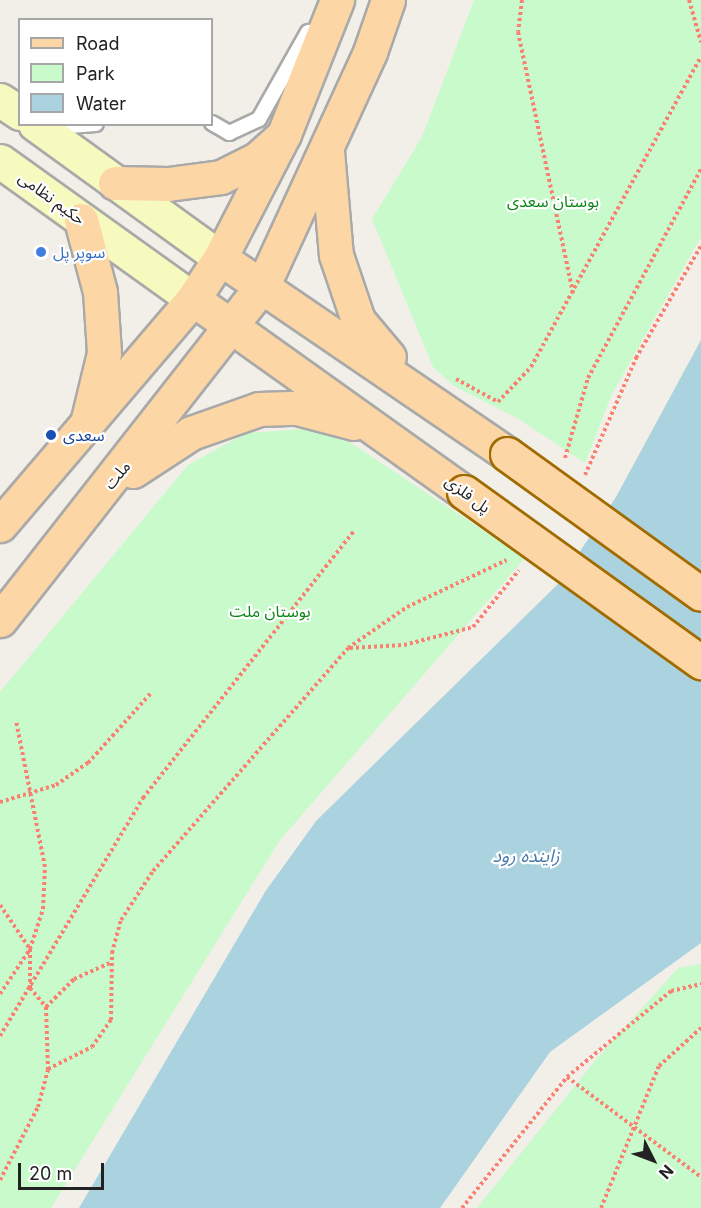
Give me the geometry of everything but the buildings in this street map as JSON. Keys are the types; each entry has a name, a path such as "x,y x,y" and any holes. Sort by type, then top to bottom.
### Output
{"main road":[{"path":"0,525 193,298 220,258 284,134 338,0"},
{"path":"263,285 327,150 388,0"},
{"path":"0,100 18,112"},
{"path":"38,126 220,258 414,386 701,594"},
{"path":"115,183 168,184 221,177 257,159 284,134"},
{"path":"327,150 336,255 358,320 414,386"},
{"name":"حکیم نظامی","path":"0,161 193,298"},
{"path":"81,220 100,292 104,353 87,423"},
{"name":"ملت","path":"0,620 233,328 263,285"},
{"name":"پل فلزی","path":"193,298 701,662"},
{"path":"106,489 191,433 259,408 297,408 376,429"}],"lane":[{"path":"213,124 229,133 259,119 281,88 324,0"},
{"path":"51,126 64,130 85,126"}],"path":[{"path":"522,0 518,32 573,293"},
{"path":"689,0 701,42"},
{"path":"498,402 531,367 701,57"},
{"path":"561,469 588,378 701,169"},
{"path":"0,1036 143,798 354,531"},
{"path":"48,1069 92,1047 111,1020 112,962 121,920 153,871 348,648 407,607 510,559"},
{"path":"0,802 56,785 88,763 151,693"},
{"path":"0,994 30,948 43,909 45,867 33,792 16,721"},
{"path":"0,905 30,948 30,988 46,1007 48,1069 38,1107 0,1180"},
{"path":"46,1007 74,979 112,962"},
{"path":"462,1208 567,1077 671,991 701,984"},
{"path":"601,1208 632,1125 659,1066 701,1028"},
{"path":"567,1077 701,1177"}],"green space":[{"name":"بوستان سعدی","path":"474,0 701,0 701,237 612,394 585,463 517,418 454,386 433,367 372,219 422,137"},
{"name":"بوستان ملت","path":"304,429 348,441 525,558 280,840 51,1208 0,1208 0,692 188,465 246,433"},
{"path":"701,964 701,1208 477,1208 598,1057 678,968"}],"water":[{"name":"زاینده رود","path":"701,340 701,943 550,1052 440,1208 79,1208 265,892 316,821 559,583 616,497"}],"place":[{"name":"سوپر پل","path":"41,252"},
{"name":"سعدی","path":"51,435"}]}
